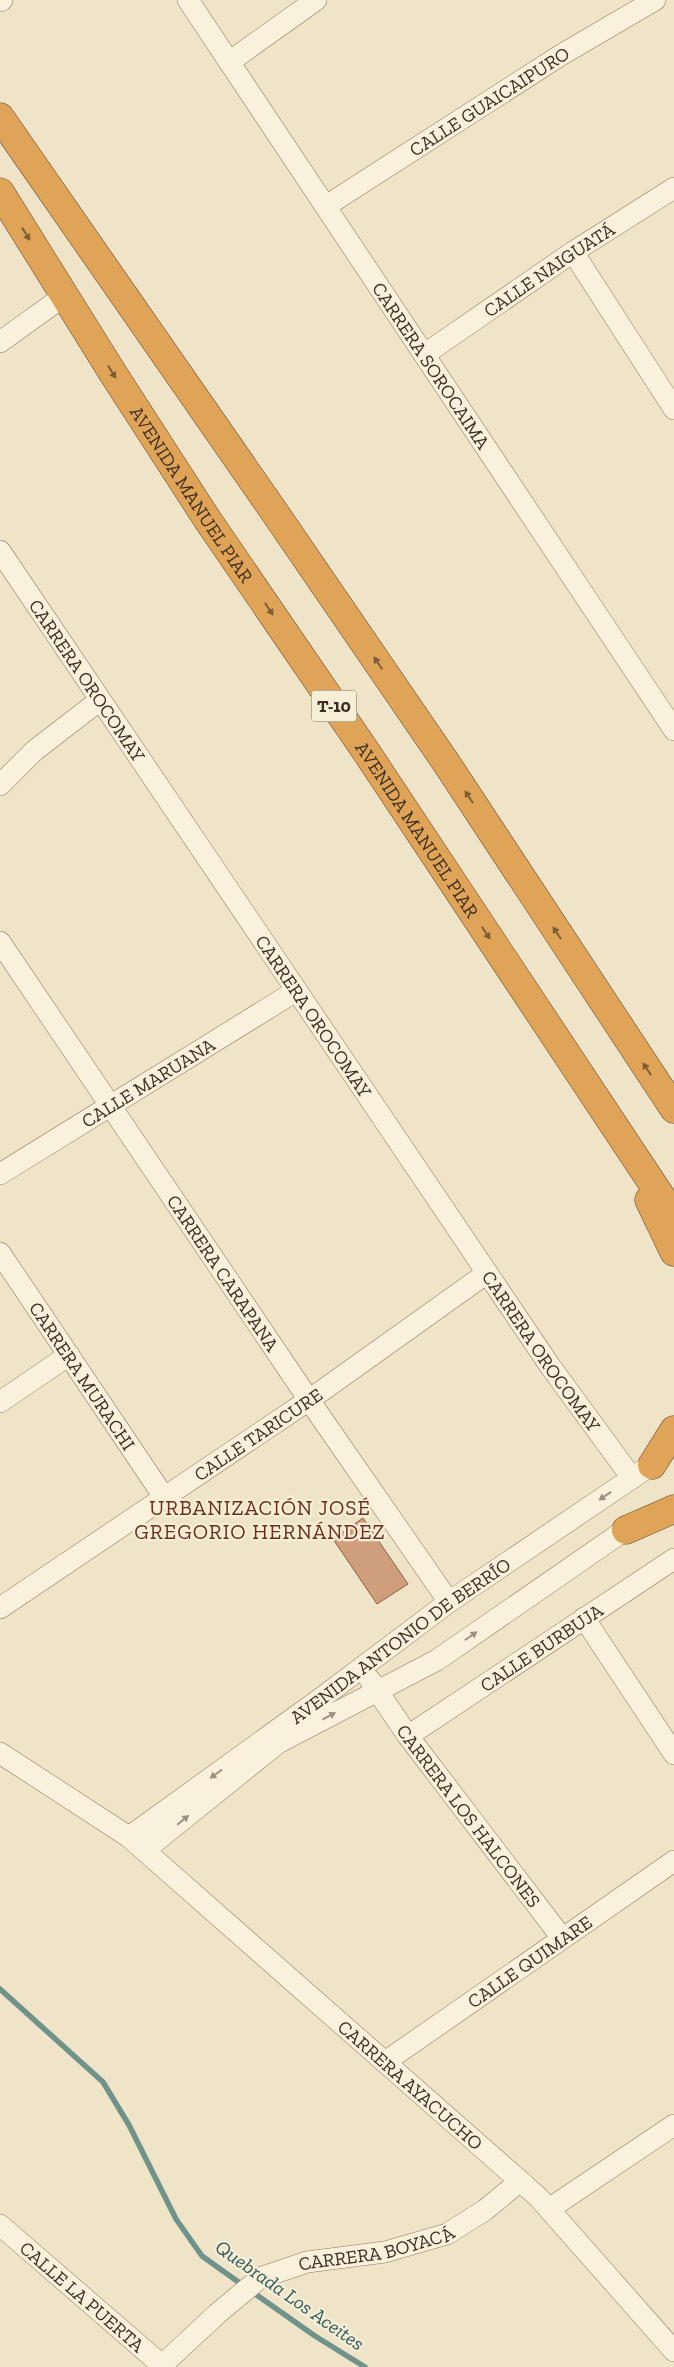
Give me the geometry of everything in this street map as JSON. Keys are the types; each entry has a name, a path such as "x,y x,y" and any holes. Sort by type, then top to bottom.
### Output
{"highway":[{"path":"0,117 279,518 447,764 674,1109"},
{"name":"AVENIDA MANUEL PIAR","path":"0,192 64,296 207,519 367,753 674,1216"},
{"path":"625,1143 674,1252"},
{"path":"642,1471 674,1430"},
{"path":"626,1530 674,1509"}],"street":[{"name":"CARRERA SOROCAIMA","path":"188,0 673,727"},
{"path":"229,62 316,0"},
{"name":"CALLE GUAICAIPURO","path":"326,206 561,54 655,0"},
{"name":"CALLE NAIGUATÁ","path":"425,354 573,252 674,188"},
{"path":"573,252 674,409"},
{"path":"0,342 64,296"},
{"name":"CARRERA OROCOMAY","path":"0,551 550,1366 642,1471"},
{"path":"0,785 34,750 100,700"},
{"name":"CARRERA CARAPANA","path":"0,942 309,1400 449,1602"},
{"name":"CALLE MARUANA","path":"0,1174 296,990"},
{"name":"CARRERA MURACHI","path":"0,1253 164,1497"},
{"name":"CALLE TARICURE","path":"0,1608 309,1400 488,1273"},
{"path":"0,1402 69,1355"},
{"name":"AVENIDA ANTONIO DE BERRÍO","path":"129,1836 362,1668 449,1602 674,1449"},
{"name":"AVENIDA ANTONIO DE BERRÍO","path":"145,1850 278,1744 437,1660 674,1496"},
{"name":"CALLE BURBUJA","path":"408,1736 674,1559"},
{"path":"584,1618 674,1754"},
{"name":"CARRERA LOS HALCONES","path":"362,1668 408,1736 562,1938"},
{"name":"CARRERA AYACUCHO","path":"0,1753 129,1836 520,2181 549,2209 674,2351"},
{"name":"CALLE QUIMARE","path":"385,2062 674,1860"},
{"path":"549,2209 674,2125"},
{"name":"CARRERA BOYACÁ","path":"162,2367 233,2300 260,2278 307,2262 385,2252 448,2234 485,2210 520,2181"},
{"name":"CALLE LA PUERTA","path":"0,2225 162,2367"}],"building":[{"path":"363,1518 408,1584 377,1604 333,1539"}],"waterway":[{"name":"Quebrada Los Aceites","path":"0,1989 103,2082 129,2125 176,2219 202,2256 244,2286"},
{"name":"Quebrada Los Aceites","path":"251,2291 315,2336 365,2367"}],"district":[{"name":"URBANIZACIÓN JOSÉ GREGORIO HERNÁNDEZ","path":"260,1519"}]}
